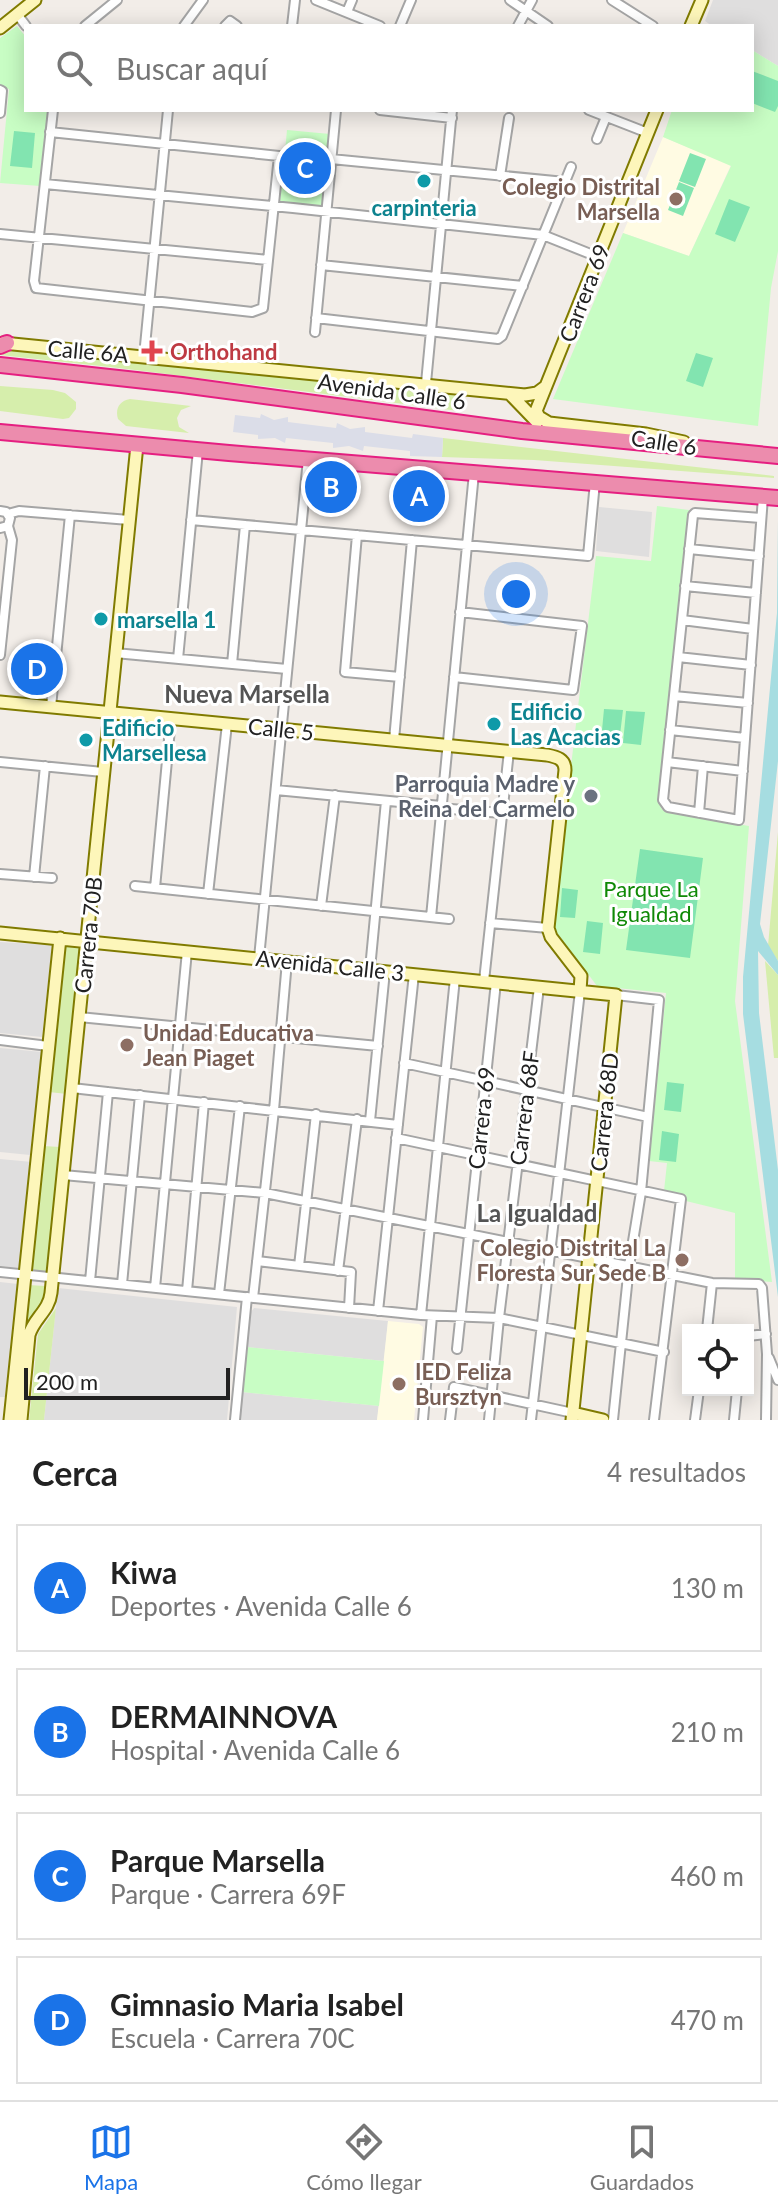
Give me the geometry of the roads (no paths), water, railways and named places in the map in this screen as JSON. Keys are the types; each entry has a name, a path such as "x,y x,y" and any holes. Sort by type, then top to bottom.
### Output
{"highway":[{"name":"Avenida Calle 6","path":"0,365 153,381 522,431 778,456"},
{"path":"522,431 542,420"},
{"path":"0,432 771,497"}],"street":[{"path":"0,28 35,0"},
{"path":"92,24 117,0"},
{"path":"292,24 295,0"},
{"path":"316,0 375,24"},
{"path":"347,12 352,0"},
{"path":"401,24 411,0"},
{"path":"510,0 545,24"},
{"path":"519,24 532,0"},
{"path":"612,0 650,24"},
{"path":"692,24 702,0"},
{"path":"185,24 201,1"},
{"path":"17,14 24,24"},
{"path":"631,24 635,15"},
{"path":"0,113 1,90"},
{"path":"50,132 279,156 263,308 252,312 39,290 34,285 50,132 53,112"},
{"path":"144,356 168,112"},
{"path":"315,332 336,112"},
{"path":"416,112 452,114 426,383"},
{"path":"596,112 648,133"},
{"name":"Carrera 69","path":"542,420 537,406 656,112"},
{"path":"597,139 606,117"},
{"path":"500,176 509,118"},
{"path":"331,159 565,182"},
{"path":"316,318 498,339 502,336 571,167"},
{"path":"45,184 543,235 598,257"},
{"path":"0,234 268,260"},
{"path":"321,265 523,286"},
{"name":"Calle 6A","path":"2,344 510,393"},
{"path":"510,393 534,395 545,387"},
{"name":"Calle 6","path":"510,393 538,423 542,420 655,435 707,450"},
{"name":"Carrera 70B","path":"21,1420 29,1335 34,1322 50,1302 53,1277 137,445"},
{"path":"178,659 198,450"},
{"path":"259,958 308,459"},
{"path":"431,917 474,473"},
{"path":"191,520 588,556 596,482"},
{"path":"761,518 693,513 664,805 739,820 761,518 771,497"},
{"path":"0,655 12,540 4,527 10,521 4,512 129,520"},
{"path":"51,707 70,515"},
{"path":"232,664 245,525"},
{"path":"357,535 345,672 400,677"},
{"path":"394,740 412,540"},
{"path":"689,549 759,556"},
{"path":"685,586 756,593"},
{"path":"454,677 573,690 582,626 460,612"},
{"path":"682,620 753,629"},
{"path":"115,653 287,669"},
{"path":"678,657 751,665"},
{"path":"674,696 748,703"},
{"name":"Calle 5","path":"0,702 509,751 561,759 565,770 548,928"},
{"path":"155,888 171,718"},
{"path":"208,894 227,724"},
{"path":"670,730 745,738"},
{"name":"Carrera 69","path":"457,1349 485,1080 490,923 509,751"},
{"path":"0,762 103,772"},
{"path":"667,762 743,771"},
{"path":"34,877 45,766"},
{"path":"699,813 703,766"},
{"path":"276,790 441,806"},
{"path":"321,906 335,795"},
{"path":"370,969 386,801"},
{"path":"451,809 502,813"},
{"path":"0,874 52,878"},
{"path":"135,886 449,919"},
{"path":"490,923 548,928 551,937 581,976 531,1420"},
{"name":"Avenida Calle 3","path":"0,933 659,1000 648,1117"},
{"name":"Carrera 70B","path":"10,1420 60,938"},
{"path":"155,1288 187,951"},
{"path":"235,1420 265,1193 287,961"},
{"path":"370,1121 385,971"},
{"path":"378,1311 414,974"},
{"path":"421,1315 455,978"},
{"name":"Carrera 68F","path":"489,1420 539,987"},
{"name":"Carrera 68D","path":"572,1417 616,995"},
{"path":"79,1017 378,1046"},
{"path":"0,1040 48,1046"},
{"path":"404,1063 648,1117 613,1420"},
{"path":"72,1088 398,1125"},
{"path":"90,1281 108,1092"},
{"path":"122,1284 140,1095"},
{"path":"187,1291 204,1102"},
{"path":"219,1294 240,1106"},
{"path":"299,1266 316,1114"},
{"path":"338,1271 357,1119"},
{"path":"396,1138 681,1199 654,1420"},
{"path":"63,1175 265,1193 712,1283 756,1284 762,1288 766,1334 767,1417 778,1415"},
{"path":"257,1261 351,1272 349,1308"},
{"path":"0,1272 421,1315 499,1318 664,1352"},
{"path":"708,1324 712,1283"},
{"path":"423,1420 432,1316"},
{"path":"754,1335 766,1334"},
{"path":"767,1354 778,1380"},
{"path":"450,1420 454,1387 572,1417 603,1420"},
{"path":"695,1420 698,1396"},
{"path":"734,1420 736,1396"}],"water":[{"path":"778,520 778,761 760,924 778,961 778,975 758,951 759,1013 778,1170 778,1297 743,1014 743,977 777,613"}],"place":[{"name":"Parque Marsella","path":"305,168"},
{"name":"carpinteria","path":"424,181"},
{"name":"Colegio Distrital Marsella","path":"676,199"},
{"name":"Orthohand","path":"152,351"},
{"name":"DERMAINNOVA","path":"331,487"},
{"name":"Kiwa","path":"419,496"},
{"name":"marsella 1","path":"101,619"},
{"name":"Gimnasio Maria Isabel","path":"37,669"},
{"name":"Edificio Las Acacias","path":"494,724"},
{"name":"Edificio Marsellesa","path":"86,740"},
{"name":"Parroquia Madre y Reina del Carmelo","path":"591,796"},
{"name":"Unidad Educativa Jean Piaget","path":"127,1045"},
{"name":"Colegio Distrital La Floresta Sur Sede B","path":"682,1260"},
{"name":"IED Feliza Bursztyn","path":"399,1384"}],"district":[{"name":"Nueva Marsella","path":"247,693"},
{"name":"La Igualdad","path":"537,1212"}],"park label":[{"name":"Parque La Igualdad","path":"651,900"}]}
